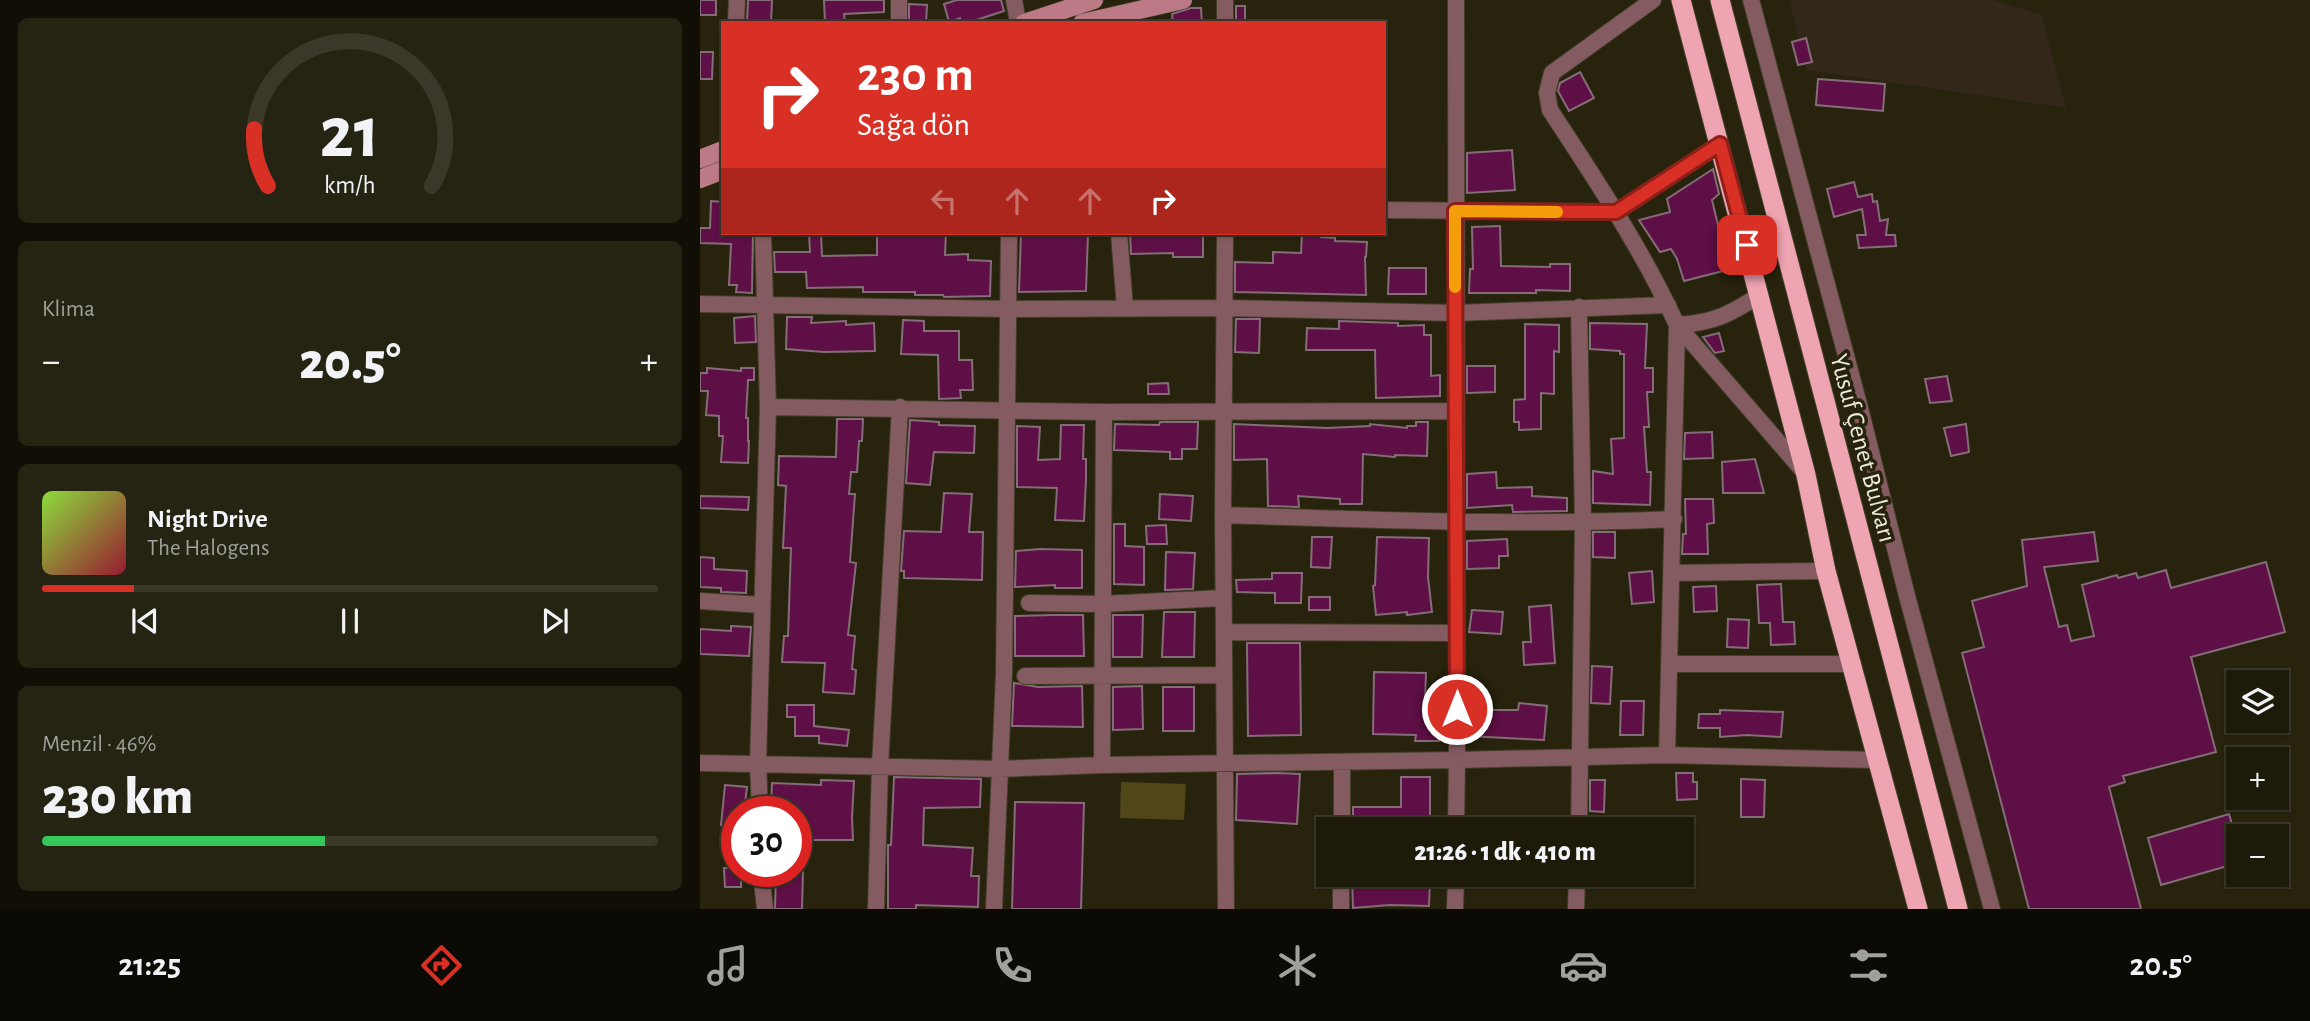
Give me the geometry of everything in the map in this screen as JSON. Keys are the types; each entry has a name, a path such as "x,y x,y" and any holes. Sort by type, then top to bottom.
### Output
{"highway":[{"path":"1681,0 1806,475 1826,571 1918,909"},
{"name":"Yusuf Çenet Bulvarı","path":"1720,0 1958,909"}],"main road":[{"path":"1030,21 1094,0"},
{"path":"1103,20 1183,0"},
{"path":"700,159 721,151"},
{"path":"700,179 721,171"}],"street":[{"path":"736,21 737,0"},
{"path":"899,0 899,21"},
{"path":"1014,0 1018,21"},
{"path":"1225,0 1225,21"},
{"path":"1456,0 1456,817"},
{"path":"1653,0 1552,73 1547,93 1550,110 1616,212 1677,325 1806,475"},
{"path":"1751,0 1992,909"},
{"path":"1386,210 1616,212 1720,144"},
{"path":"759,796 768,407 763,235"},
{"path":"994,909 1009,411 1009,235"},
{"path":"1119,235 1125,308"},
{"path":"1225,235 1223,597 1226,909"},
{"path":"1677,325 1697,324 1725,317 1760,295"},
{"path":"700,304 1009,309 1225,308 1456,313 1668,305"},
{"path":"1579,307 1583,523 1579,817"},
{"path":"1667,755 1677,325"},
{"path":"768,407 1104,412 1456,411"},
{"path":"876,909 880,766 900,407"},
{"path":"1102,765 1104,412"},
{"path":"1223,515 1456,522 1583,523 1674,519"},
{"path":"1672,573 1826,571"},
{"path":"1029,603 1102,604 1223,597"},
{"path":"700,601 762,606"},
{"path":"1224,632 1456,633"},
{"path":"1669,664 1853,664"},
{"path":"1025,676 1224,674"},
{"path":"700,763 999,769 1667,755 1877,760"},
{"path":"1342,762 1342,817"},
{"path":"763,887 765,909"},
{"path":"1341,887 1341,909"},
{"path":"1455,909 1456,887"},
{"path":"1576,909 1577,887"}],"shaded area":[{"path":"1789,0 1993,0 2042,15 2066,108 1806,70"},
{"path":"1121,782 1186,784 1184,820 1120,818"}],"building":[{"path":"700,0 716,0 716,15 700,15"},
{"path":"748,0 772,0 771,21 747,21"},
{"path":"824,0 884,0 884,12 844,14 845,21 825,21"},
{"path":"957,0 1001,0 1004,11 973,21 961,21 960,18 949,21 944,4"},
{"path":"909,4 927,5 926,21 909,21"},
{"path":"1236,6 1245,6 1245,21 1236,21"},
{"path":"1201,8 1202,21 1173,21 1172,14"},
{"path":"1806,38 1812,62 1798,65 1792,42"},
{"path":"700,52 713,52 712,79 700,79"},
{"path":"1580,72 1594,98 1569,111 1558,91 1560,83"},
{"path":"1818,79 1885,84 1883,111 1816,105"},
{"path":"1512,150 1515,190 1467,193 1467,153"},
{"path":"1713,169 1719,194 1712,200 1728,267 1723,271 1684,281 1671,249 1660,252 1639,220 1670,212 1667,199"},
{"path":"1854,182 1858,197 1872,194 1873,202 1877,201 1880,221 1888,219 1886,235 1895,235 1896,246 1859,248 1857,235 1866,235 1862,209 1834,217 1827,189"},
{"path":"711,201 721,202 721,235 753,235 752,293 736,292 737,285 729,285 731,244 700,243 700,228 710,228"},
{"path":"1500,226 1501,266 1550,267 1550,264 1570,264 1570,291 1469,293 1470,269 1473,269 1472,227"},
{"path":"809,235 821,235 822,256 877,255 877,235 946,235 945,255 968,254 968,260 991,261 990,296 944,297 915,295 915,292 863,292 863,287 807,288 806,272 775,272 774,252 810,252"},
{"path":"1021,235 1088,235 1086,291 1019,292"},
{"path":"1130,235 1203,235 1203,257 1173,257 1173,253 1131,254"},
{"path":"1302,235 1321,235 1335,238 1335,241 1367,242 1366,295 1235,292 1235,262 1273,263 1273,252 1301,253"},
{"path":"1389,268 1426,268 1426,294 1388,294"},
{"path":"755,316 756,342 735,343 734,318"},
{"path":"787,317 812,317 811,323 874,323 875,351 824,352 786,349"},
{"path":"1236,319 1260,319 1259,353 1235,352"},
{"path":"903,320 924,321 924,331 959,331 959,360 972,360 973,390 960,390 961,398 939,399 938,355 901,354"},
{"path":"1339,321 1398,323 1398,326 1424,325 1424,335 1431,335 1431,376 1440,375 1440,396 1376,398 1375,350 1306,350 1307,328 1339,329"},
{"path":"1590,323 1647,324 1645,368 1653,368 1653,392 1647,392 1649,427 1644,427 1647,472 1651,472 1650,505 1593,503 1593,471 1613,474 1611,439 1624,438 1624,354 1620,354 1620,351 1590,349"},
{"path":"1525,324 1559,325 1559,352 1554,351 1554,394 1541,393 1541,429 1519,430 1519,422 1514,422 1514,400 1525,399"},
{"path":"1719,333 1724,351 1715,353 1703,337"},
{"path":"1467,366 1495,366 1495,392 1467,393"},
{"path":"707,368 741,371 741,368 754,368 754,380 748,380 748,463 721,462 723,436 719,436 719,416 706,415 708,391 700,391 700,373 707,373"},
{"path":"1947,376 1952,401 1930,403 1925,379"},
{"path":"1168,383 1169,394 1148,394 1148,384"},
{"path":"837,419 863,419 857,472 851,472 849,494 855,494 850,562 856,563 848,635 855,636 852,669 856,670 854,694 823,692 825,663 782,662 784,636 788,636 791,548 783,548 786,486 778,485 779,456 836,457"},
{"path":"910,420 939,422 939,425 975,426 974,453 934,452 930,485 906,483"},
{"path":"1160,422 1198,422 1197,449 1182,449 1182,459 1170,459 1170,452 1114,450 1115,424 1159,425"},
{"path":"1416,422 1428,422 1427,456 1363,454 1362,504 1340,504 1340,499 1298,496 1299,507 1268,506 1267,459 1234,460 1234,424 1327,428 1370,424 1407,428 1416,426"},
{"path":"1966,424 1969,452 1951,456 1944,428"},
{"path":"1061,425 1084,425 1084,521 1055,520 1057,488 1017,487 1017,426 1040,427 1038,460 1060,459"},
{"path":"1712,432 1713,458 1684,459 1685,433"},
{"path":"1755,459 1764,493 1723,493 1722,462"},
{"path":"1496,472 1497,488 1532,487 1532,496 1567,498 1567,511 1513,512 1512,505 1467,508 1467,474"},
{"path":"944,493 972,494 969,532 983,532 982,580 904,578 904,571 901,571 904,531 941,532"},
{"path":"1160,494 1193,496 1191,521 1159,519"},
{"path":"700,496 749,497 748,510 700,508"},
{"path":"1685,499 1713,499 1714,523 1707,524 1708,554 1682,554 1683,534 1686,534"},
{"path":"1114,524 1125,524 1125,546 1144,547 1144,585 1114,584"},
{"path":"1166,525 1167,544 1147,544 1146,526"},
{"path":"1593,532 1615,532 1615,558 1593,557"},
{"path":"2094,532 2098,561 2044,567 2059,627 2067,625 2071,641 2094,636 2082,585 2117,575 2118,578 2136,573 2138,578 2166,570 2171,588 2266,562 2285,632 2191,657 2216,752 2123,776 2125,782 2109,787 2141,909 2029,909 1962,653 1984,647 1972,601 2027,586 2022,540"},
{"path":"1312,537 1332,537 1330,568 1311,567"},
{"path":"1377,537 1429,538 1428,577 1432,612 1376,615 1373,586"},
{"path":"1507,539 1508,556 1499,556 1499,568 1467,569 1467,541"},
{"path":"1082,550 1082,588 1055,588 1055,585 1015,587 1016,551"},
{"path":"1166,552 1195,553 1193,589 1165,590"},
{"path":"700,557 714,558 714,569 747,571 746,593 721,592 721,588 700,587"},
{"path":"1652,571 1654,602 1632,604 1629,573"},
{"path":"1272,573 1302,573 1301,603 1275,603 1275,593 1237,592 1236,580 1272,579"},
{"path":"1781,584 1783,622 1794,622 1795,644 1771,645 1770,623 1759,623 1757,585"},
{"path":"1716,586 1717,611 1694,612 1693,587"},
{"path":"1309,597 1330,597 1330,610 1309,610"},
{"path":"1551,605 1555,663 1524,665 1523,642 1531,642 1529,607"},
{"path":"1472,610 1503,612 1501,634 1469,632"},
{"path":"1164,612 1195,612 1194,657 1162,657"},
{"path":"1083,615 1084,656 1015,656 1015,616"},
{"path":"1113,615 1143,615 1142,657 1113,657"},
{"path":"1728,619 1749,620 1748,648 1727,647"},
{"path":"731,626 751,627 749,656 700,654 700,629 731,631"},
{"path":"1247,643 1300,643 1301,735 1248,736"},
{"path":"1592,666 1612,667 1610,704 1591,703"},
{"path":"1374,672 1426,673 1425,700 1440,701 1439,741 1415,741 1416,735 1373,734"},
{"path":"1014,683 1038,687 1082,686 1083,727 1012,726"},
{"path":"1142,686 1143,729 1113,730 1113,687"},
{"path":"1163,687 1194,687 1194,731 1163,731"},
{"path":"1621,701 1644,701 1643,735 1620,735"},
{"path":"1519,703 1547,706 1544,740 1467,736 1468,710 1518,710"},
{"path":"787,705 814,705 814,726 849,730 847,746 819,743 819,736 795,736 795,717 787,717"},
{"path":"1720,710 1783,712 1781,737 1720,737 1720,728 1698,728 1699,714 1720,714"},
{"path":"1676,773 1693,773 1693,782 1697,782 1697,799 1677,800"},
{"path":"1237,774 1300,774 1297,824 1236,820"},
{"path":"894,777 981,779 980,807 924,808 923,845 973,848 971,876 979,876 978,907 916,905 916,909 888,909 888,845 891,845"},
{"path":"1401,777 1430,777 1430,817 1353,817 1353,807 1401,807"},
{"path":"1741,779 1765,780 1764,817 1741,817"},
{"path":"821,780 854,781 853,840 812,840 812,796 771,796 772,783 821,785"},
{"path":"1590,780 1605,780 1604,812 1590,811"},
{"path":"725,785 747,787 746,796 724,796"},
{"path":"1015,802 1084,803 1081,909 1012,909"},
{"path":"2229,814 2232,824 2226,824 2226,866 2161,885 2148,838"},
{"path":"776,887 803,887 802,909 775,909"},
{"path":"1352,887 1430,887 1429,906 1353,908"}],"slow traffic":[{"path":"1455,287 1455,211 1557,212"}],"route":[{"path":"1457,709 1455,211 1616,212 1720,144 1747,245"}]}
